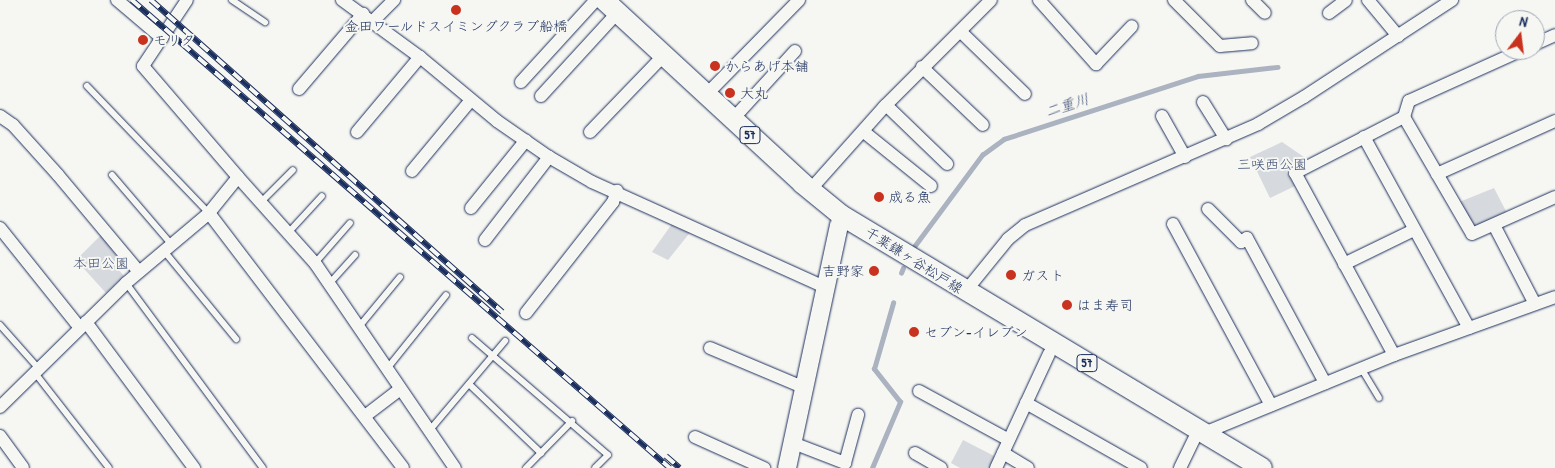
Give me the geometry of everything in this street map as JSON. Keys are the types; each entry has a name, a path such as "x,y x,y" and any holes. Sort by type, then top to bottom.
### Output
{"main road":[{"name":"千葉鎌ヶ谷松戸線","path":"611,6 840,220 908,257 966,292 1051,348 1251,465"}],"street":[{"path":"117,0 162,38"},
{"path":"187,0 142,66 315,263 399,390 455,468"},
{"path":"342,0 368,17 471,100 549,157 592,182 617,191 827,288"},
{"path":"299,89 368,17 394,0"},
{"path":"521,82 596,0"},
{"path":"706,94 799,0"},
{"path":"810,190 864,132 886,104 922,67 961,32 991,0"},
{"path":"1039,0 1096,64 1132,26"},
{"path":"1174,0 1220,46 1252,43"},
{"path":"1252,0 1265,13"},
{"path":"1329,13 1346,0"},
{"path":"1368,0 1398,36"},
{"path":"966,292 1008,239 1025,226 1226,139 1304,97 1452,0"},
{"path":"541,96 611,6"},
{"path":"961,32 1025,94"},
{"path":"733,119 795,51"},
{"path":"590,132 664,55"},
{"path":"358,132 420,57"},
{"path":"1394,355 1295,173 1404,116 1409,101 1500,60"},
{"path":"922,67 983,125"},
{"path":"412,171 471,100"},
{"path":"1203,102 1226,139"},
{"path":"886,104 947,164"},
{"path":"0,116 13,125 58,175 139,272"},
{"path":"1162,116 1185,157"},
{"path":"1404,116 1472,234 1555,197"},
{"path":"1437,174 1555,121"},
{"path":"864,132 931,186"},
{"path":"1364,137 1469,328"},
{"path":"471,208 526,140"},
{"path":"485,240 549,157"},
{"path":"1,404 126,283 209,213 238,177"},
{"path":"526,313 613,202 617,191"},
{"path":"1208,209 1241,242 1247,238 1325,383"},
{"path":"209,213 403,468"},
{"path":"786,468 827,288 840,220"},
{"path":"1173,224 1271,405"},
{"path":"1494,225 1535,304"},
{"path":"0,228 83,325 194,468"},
{"path":"1344,264 1414,230"},
{"path":"1180,468 1199,434 1360,368 1555,297"},
{"path":"710,348 805,388"},
{"path":"996,468 1051,348"},
{"path":"365,416 399,390"},
{"path":"919,391 1009,440"},
{"path":"1026,403 1141,468"},
{"path":"792,443 845,463 858,415"},
{"path":"0,436 23,468"},
{"path":"695,437 764,468"},
{"path":"915,453 941,468"},
{"path":"1003,453 1028,468"}],"lane":[{"path":"232,0 265,22"},
{"path":"86,86 209,213"},
{"path":"261,202 293,170"},
{"path":"112,175 236,339"},
{"path":"288,233 322,196"},
{"path":"315,263 350,223"},
{"path":"329,284 355,256"},
{"path":"358,328 400,277"},
{"path":"126,283 263,468"},
{"path":"386,370 446,295"},
{"path":"0,325 37,371 109,468"},
{"path":"472,338 572,421 608,455 595,468"},
{"path":"428,432 505,341"},
{"path":"1360,368 1379,398"},
{"path":"469,384 541,453"},
{"path":"526,468 572,421"}],"green space":[{"name":"三咲西公園","path":"1282,142 1307,159 1286,171 1295,186 1270,198 1250,157"},
{"path":"1494,188 1508,215 1473,232 1457,203"},
{"path":"674,221 692,230 668,260 652,252"},
{"name":"本田公園","path":"101,235 122,263 117,268 124,276 106,293 76,260"},
{"path":"963,440 996,457 991,468 960,468 951,463"}],"waterway":[{"name":"二重川","path":"913,248 982,155 1004,139 1198,76 1277,67"},
{"name":"二重川","path":"901,273 903,268"},
{"name":"二重川","path":"872,468 900,402 874,369 893,303"}],"railway":[{"path":"132,0 670,468"},
{"path":"151,0 503,312"},
{"path":"666,456 680,468"}],"place":[{"name":"金田ワールドスイミングクラブ船橋","path":"456,10"},
{"name":"モリタ","path":"143,40"},
{"name":"からあげ本舗","path":"715,66"},
{"name":"大丸","path":"730,93"},
{"name":"成る魚","path":"879,197"},
{"name":"吉野家","path":"874,271"},
{"name":"ガスト","path":"1011,275"},
{"name":"はま寿司","path":"1067,305"},
{"name":"セブン-イレブン","path":"914,332"}]}
